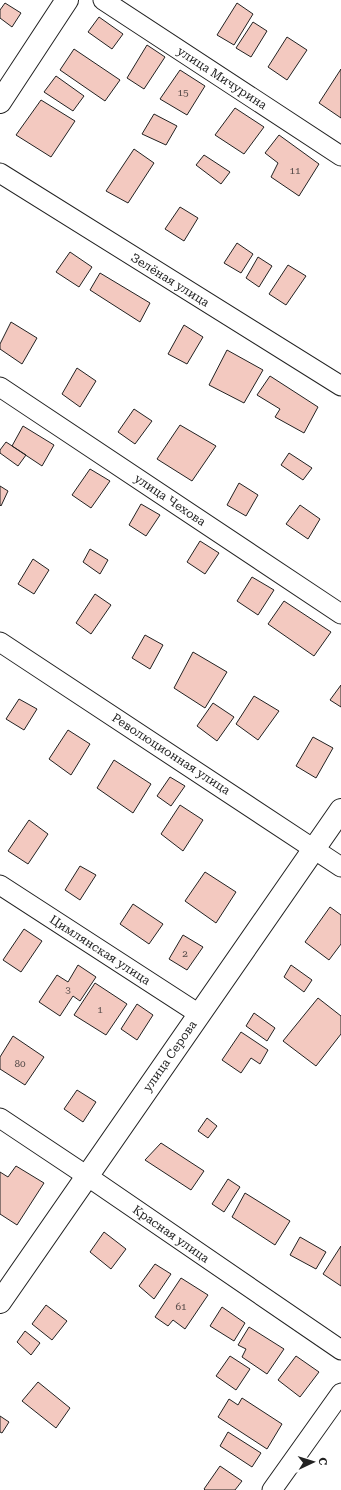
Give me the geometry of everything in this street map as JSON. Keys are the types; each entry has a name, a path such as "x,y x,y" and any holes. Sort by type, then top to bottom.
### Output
{"street":[{"path":"0,102 68,0"},
{"name":"улица Мичурина","path":"103,0 341,156"},
{"name":"Зелёная улица","path":"0,173 341,386"},
{"name":"улица Чехова","path":"0,386 341,614"},
{"name":"Революционная улица","path":"0,642 341,868"},
{"name":"улица Серова","path":"0,1302 341,810"},
{"name":"Цимлянская улица","path":"0,886 199,1014"},
{"name":"Красная улица","path":"0,1118 341,1350"},
{"path":"272,1490 341,1393"}],"building":[{"path":"5,3 21,13 12,27 0,18 0,10"},
{"path":"237,3 253,14 234,45 217,35"},
{"path":"99,17 123,34 112,49 88,32"},
{"path":"253,22 267,31 251,57 236,48"},
{"path":"287,37 307,50 287,80 268,67"},
{"path":"147,45 165,57 144,89 127,78"},
{"path":"74,49 120,80 105,101 60,70"},
{"path":"341,69 341,118 319,103"},
{"path":"180,70 205,86 187,115 160,99"},
{"path":"56,76 84,96 73,111 44,92"},
{"path":"41,100 75,121 51,157 16,135"},
{"path":"235,108 264,127 244,154 215,135"},
{"path":"154,114 177,126 166,145 142,134"},
{"path":"279,135 319,164 299,196 271,177 278,163 265,153"},
{"path":"134,149 154,163 128,203 106,191"},
{"path":"204,155 230,172 221,184 196,165"},
{"path":"180,207 198,218 184,241 165,229"},
{"path":"237,243 253,254 241,273 224,263"},
{"path":"70,252 92,267 79,287 56,272"},
{"path":"258,257 272,266 259,287 246,278"},
{"path":"288,265 306,276 286,305 269,294"},
{"path":"100,273 150,303 140,322 90,290"},
{"path":"11,322 37,338 22,364 0,349 0,344"},
{"path":"184,325 203,337 187,364 168,354"},
{"path":"227,350 263,370 244,403 209,385"},
{"path":"77,368 96,381 80,407 62,394"},
{"path":"270,376 318,407 304,433 275,417 280,409 257,395"},
{"path":"134,409 152,421 135,444 118,432"},
{"path":"180,425 216,446 192,481 157,459"},
{"path":"23,426 54,445 42,466 12,446"},
{"path":"6,442 26,455 18,466 0,453 0,450"},
{"path":"289,453 312,468 303,480 281,465"},
{"path":"90,469 110,481 91,508 72,495"},
{"path":"239,483 258,495 246,516 227,505"},
{"path":"0,486 8,491 1,506 0,505"},
{"path":"141,504 160,515 146,536 129,525"},
{"path":"300,505 320,519 308,539 286,524"},
{"path":"200,541 219,553 205,574 187,562"},
{"path":"90,549 108,560 100,574 83,562"},
{"path":"33,559 49,570 34,594 18,584"},
{"path":"252,577 274,590 258,615 237,601"},
{"path":"95,594 111,605 91,634 76,623"},
{"path":"284,601 331,632 314,656 268,624"},
{"path":"145,635 163,645 150,669 132,658"},
{"path":"193,652 227,672 205,708 174,688"},
{"path":"341,685 341,707 330,700"},
{"path":"254,696 279,711 258,740 236,724"},
{"path":"19,699 37,709 24,730 6,719"},
{"path":"213,703 234,717 217,741 197,726"},
{"path":"68,730 90,744 71,775 49,759"},
{"path":"313,737 333,748 316,778 296,766"},
{"path":"114,760 151,784 133,813 97,788"},
{"path":"170,777 185,786 171,806 157,796"},
{"path":"180,805 203,820 183,851 161,834"},
{"path":"29,820 48,834 28,864 8,851"},
{"path":"80,866 96,875 80,900 65,890"},
{"path":"205,872 236,892 216,923 185,901"},
{"path":"133,904 163,924 149,944 120,924"},
{"path":"330,907 341,915 341,944 329,960 305,942"},
{"path":"24,929 42,941 21,972 3,960"},
{"path":"183,935 203,947 187,970 169,959"},
{"path":"78,965 96,977 80,1001 73,996 60,1016 39,1002 57,975 68,982"},
{"path":"291,965 312,980 304,992 284,977"},
{"path":"95,983 127,1004 106,1035 74,1015"},
{"path":"318,998 341,1016 341,1034 316,1066 283,1041"},
{"path":"137,1004 153,1015 137,1040 121,1029"},
{"path":"254,1013 275,1028 267,1041 246,1026"},
{"path":"241,1032 268,1050 260,1064 251,1058 241,1073 222,1060"},
{"path":"13,1036 44,1057 25,1085 0,1069 0,1057"},
{"path":"77,1090 96,1102 83,1122 64,1109"},
{"path":"207,1118 217,1126 208,1138 198,1131"},
{"path":"161,1143 204,1171 191,1190 145,1160"},
{"path":"16,1166 44,1183 17,1225 0,1214 0,1172 8,1177"},
{"path":"228,1179 240,1187 224,1212 212,1204"},
{"path":"245,1193 290,1221 275,1245 232,1217"},
{"path":"104,1232 126,1249 111,1269 90,1252"},
{"path":"300,1237 326,1252 316,1269 290,1255"},
{"path":"341,1246 341,1286 323,1274"},
{"path":"155,1264 171,1274 154,1299 139,1286"},
{"path":"181,1278 208,1295 185,1329 173,1320 168,1326 155,1317"},
{"path":"46,1305 67,1321 52,1340 32,1324"},
{"path":"222,1307 245,1323 234,1341 210,1326"},
{"path":"249,1327 284,1349 267,1374 242,1357 246,1349 238,1345"},
{"path":"25,1331 40,1343 31,1355 17,1342"},
{"path":"230,1356 250,1369 236,1390 216,1376"},
{"path":"296,1356 319,1372 300,1397 278,1380"},
{"path":"38,1382 70,1408 56,1428 22,1401"},
{"path":"242,1398 282,1424 267,1449 218,1417 229,1399 238,1405"},
{"path":"0,1416 9,1422 2,1433 0,1432"},
{"path":"228,1432 261,1453 252,1467 220,1446"},
{"path":"220,1466 242,1481 235,1490 205,1490 204,1489"}]}
